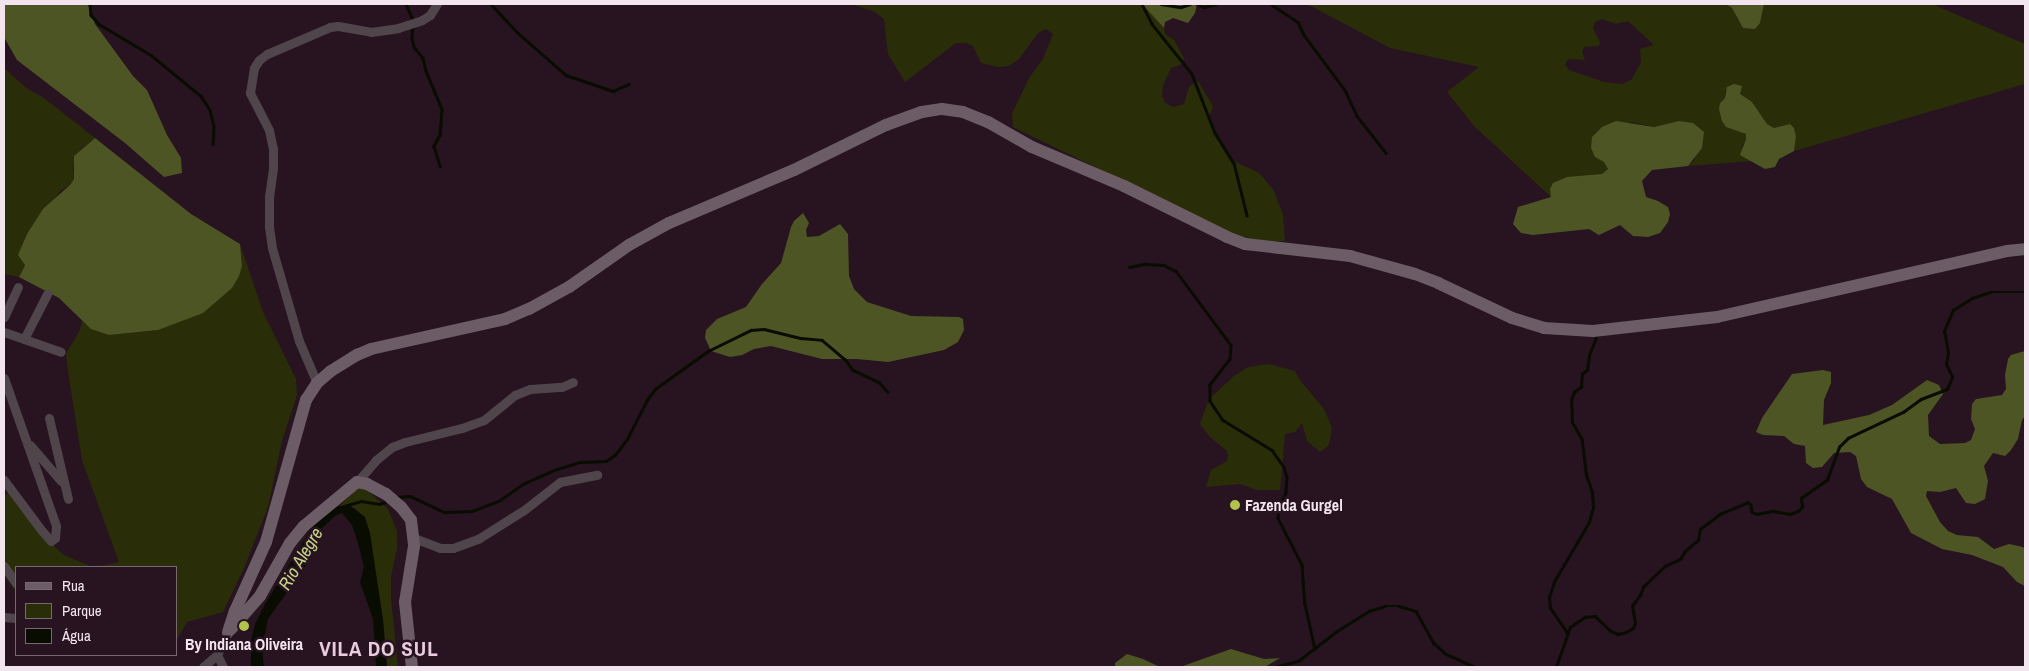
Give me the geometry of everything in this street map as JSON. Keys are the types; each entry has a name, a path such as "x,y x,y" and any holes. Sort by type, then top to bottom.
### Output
{"street":[{"path":"317,383 299,341 272,248 269,227 269,196 273,167 273,149 268,130 250,93 254,68 259,60 267,54 330,26 371,32 398,28 422,20 430,14 437,4"},
{"path":"203,667 217,655 266,542 306,400 317,383 344,363 371,349 505,319 529,309 569,287 629,245 669,223 794,170 886,125 922,112 942,108 963,112 988,122 1032,147 1124,186 1226,237 1245,244 1320,251 1359,258 1438,283 1512,318 1544,328 1593,331 1717,317 2007,251 2025,250"},
{"path":"4,318 18,287"},
{"path":"24,339 47,294"},
{"path":"4,332 60,352"},
{"path":"4,378 56,526 54,538 51,541 4,480"},
{"path":"228,632 260,596 290,543 304,526 357,482 376,460 392,447 484,420 515,395 530,389 562,387 572,382"},
{"path":"49,418 68,499"},
{"path":"26,440 63,483"},
{"path":"414,538 440,548 453,548 478,538 524,510 560,482 597,475"},
{"path":"357,482 368,484 386,494 401,507 411,520 414,538 405,602 412,667"},
{"path":"4,566 15,582"},
{"path":"217,655 223,667"}],"green space":[{"path":"4,4 88,4 95,24 133,76 147,90 167,135 181,158 182,173 164,177 125,143 17,60 4,37"},
{"path":"852,4 1142,4 1164,28 1165,34 1174,40 1184,58 1182,64 1171,68 1163,85 1162,96 1165,103 1173,107 1184,104 1189,87 1198,81 1213,106 1209,117 1210,124 1218,140 1234,161 1259,173 1273,189 1283,214 1285,241 1257,242 1240,240 1013,127 1012,114 1029,78 1043,59 1053,34 1046,29 1038,33 1019,59 1009,66 998,67 981,63 973,46 966,43 956,43 905,82 888,54 884,19 875,12"},
{"path":"1142,4 1197,4 1195,13 1188,23 1173,18 1165,22 1164,28"},
{"path":"1304,4 1726,4 1732,8 1740,23 1760,23 1764,4 1932,4 2025,44 2025,84 1794,151 1796,137 1790,124 1774,128 1767,124 1752,102 1725,91 1725,98 1720,103 1726,127 1746,134 1742,147 1747,157 1752,161 1688,166 1695,159 1693,123 1679,121 1654,127 1630,122 1604,162 1608,169 1602,174 1588,176 1551,197 1474,126 1447,92 1479,67 1390,48","holes":["1602,19 1616,24 1628,21 1654,45 1640,49 1641,62 1632,79 1623,84 1604,82 1569,70 1565,65 1568,59 1585,60 1582,52 1584,47 1599,46 1600,42 1593,28 1595,22"]},
{"path":"1726,4 1764,4 1760,23 1755,29 1743,28 1732,8"},
{"path":"4,68 25,87 44,98 95,138 79,151 73,168 74,179 70,185 59,192 19,277 4,274"},
{"path":"1734,84 1742,86 1740,94 1752,102 1767,124 1774,128 1790,124 1794,128 1796,137 1794,151 1779,159 1775,167 1765,169 1740,155 1746,134 1726,127 1722,121 1719,109 1720,103 1725,98 1727,87"},
{"path":"1616,121 1654,127 1679,121 1693,123 1704,132 1702,148 1688,166 1652,170 1642,181 1646,197 1668,207 1670,214 1668,222 1660,233 1648,237 1633,236 1620,225 1599,235 1589,229 1533,235 1521,233 1513,224 1518,207 1551,197 1550,189 1553,183 1567,177 1602,174 1608,169 1604,162 1595,157 1591,148 1592,137 1602,127"},
{"path":"95,138 191,214 240,244 242,266 239,276 232,288 203,313 158,330 109,335 91,329 59,298 19,277 25,265 18,255 27,234 43,209 70,185 74,179 74,156"},
{"path":"803,213 809,223 806,230 807,237 819,236 840,224 848,234 849,276 854,289 867,302 911,316 959,317 963,319 964,330 958,342 944,350 888,362 857,359 822,359 771,346 754,349 742,355 730,357 711,351 705,338 706,330 717,319 746,307 762,284 781,263 791,227 794,221"},
{"path":"240,244 263,312 296,379 297,395 282,441 268,507 244,568 223,612 187,622 178,638 178,566 90,566 119,562 82,460 66,354 80,330 82,321 92,329 109,335 158,330 232,288 242,266"},
{"path":"2025,351 2025,416 2022,420 2018,439 2011,450 2005,456 1993,453 1984,466 1988,481 1985,499 1975,504 1966,503 1956,488 1940,492 1927,491 1926,496 1940,522 1948,531 1957,535 1978,537 1994,549 2009,544 2023,547 2025,550 2025,586 2017,582 2003,567 1972,555 1942,549 1911,533 1892,499 1867,487 1861,479 1856,456 1850,452 1834,453 1822,467 1813,468 1806,463 1805,446 1794,444 1784,436 1763,435 1756,432 1762,418 1792,374 1823,370 1831,372 1831,383 1824,400 1823,425 1869,415 1892,405 1927,380 1939,385 1943,394 1928,415 1929,436 1940,444 1965,443 1971,440 1975,429 1971,419 1972,404 1976,399 2002,395 2006,389 2005,375 2008,359 2011,355"},
{"path":"1269,364 1295,371 1299,379 1324,409 1332,428 1329,445 1320,452 1307,441 1302,423 1295,432 1285,434 1280,490 1257,490 1240,484 1206,487 1211,470 1227,461 1228,456 1227,451 1210,437 1200,424 1209,399 1234,376 1248,367"},
{"path":"360,484 388,509 397,531 397,549 391,576 391,598 398,667 387,667 383,620 371,545 357,510 349,505 340,506"},
{"path":"10,492 45,538 64,555 90,566 15,566 15,591 4,575 4,496"},
{"path":"1231,649 1264,659 1280,658 1265,667 1180,667"},
{"path":"1127,654 1160,667 1115,667 1115,663"}],"water":[{"name":"Rio Alegre","path":"349,505 365,517 370,533 383,620 387,667 376,667 373,619 360,582 364,567 352,525 342,513 335,516 321,529 305,567 268,619 262,649 264,667 251,667 251,641 255,624 265,604 315,523 333,507"}],"waterway":[{"path":"90,4 91,15 99,24 151,55 201,96 210,110 214,126 213,144"},
{"path":"406,4 413,20"},
{"path":"491,4 518,33 566,75 613,91 629,84"},
{"path":"1142,4 1152,24 1192,74 1215,133 1234,163 1247,215"},
{"path":"1161,4 1181,7 1190,4"},
{"path":"1197,4 1204,7 1216,4"},
{"path":"1271,4 1298,22 1304,35 1345,90 1357,116 1386,153"},
{"path":"413,26 412,38 414,47 423,58 426,71 442,109 440,135 434,146 440,166"},
{"path":"1129,267 1145,264 1164,265 1176,271 1231,345 1230,359 1210,385 1210,401 1223,420 1272,450 1284,467 1287,477 1286,493 1279,508 1278,518 1302,565 1305,604 1315,649"},
{"path":"1556,667 1570,627 1585,617 1595,616 1611,631 1618,634 1633,628 1635,623 1632,606 1643,587 1665,566 1680,559 1685,551 1698,540 1700,529 1720,514 1748,502 1751,505 1752,512 1757,514 1773,511 1790,514 1798,511 1802,507 1801,498 1827,480 1839,447 1848,438 1903,412 1921,399 1947,389 1952,377 1946,364 1948,353 1944,331 1953,310 1972,298 1991,292 2025,292"},
{"path":"397,497 410,496 445,512 472,511 500,500 523,484 557,469 580,462 606,461 615,455 627,439 647,400 655,389 708,351 751,330 764,329 801,338 822,340 845,359 853,370 879,382 888,392"},
{"path":"1568,634 1550,608 1549,597 1555,580 1589,522 1593,507 1592,492 1586,475 1582,440 1572,423 1571,400 1574,392 1581,387 1582,374 1587,370 1589,355 1596,338"},
{"path":"344,506 361,501 379,504 385,502"},
{"path":"1275,667 1298,661 1337,631 1369,611 1385,606 1399,606 1416,611 1434,643 1446,654 1475,667"}],"place":[{"name":"Fazenda Gurgel","path":"1235,505"},
{"name":"By Indiana Oliveira","path":"244,626"}],"district":[{"name":"VILA DO SUL","path":"379,649"}]}
